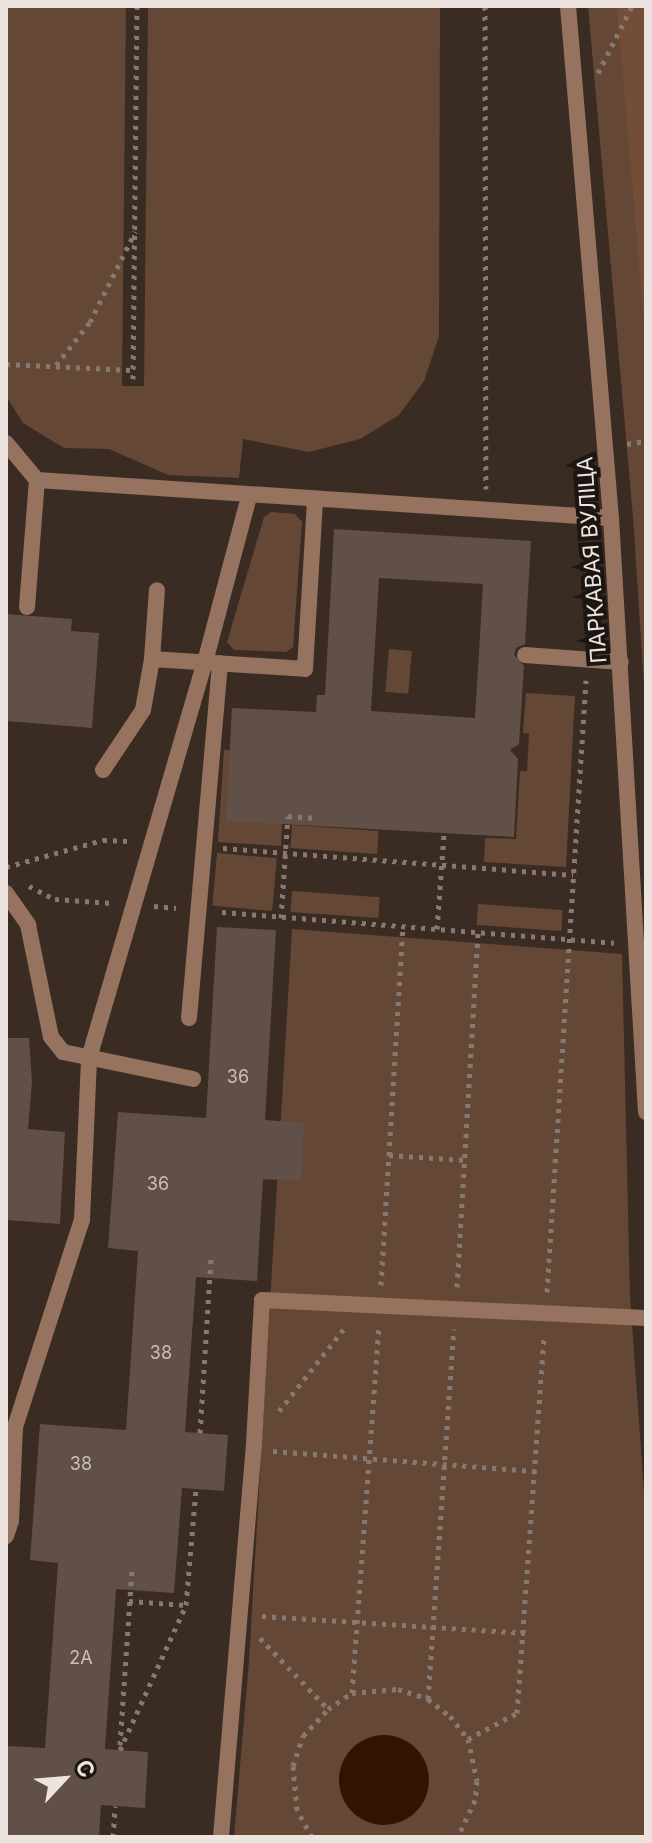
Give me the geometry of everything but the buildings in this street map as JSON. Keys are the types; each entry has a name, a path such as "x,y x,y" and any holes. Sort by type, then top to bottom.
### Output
{"street":[{"name":"ПАРКАВАЯ ВУЛІЦА","path":"568,6 611,518 646,1112"},
{"path":"6,443 37,480 27,607"},
{"path":"37,480 249,497 611,518"},
{"path":"6,1536 11,1521 15,1427 82,1220 89,1058 151,843 212,663 249,497"},
{"path":"152,659 305,669 315,501"},
{"path":"103,770 143,710 152,659 157,590"},
{"path":"525,655 621,662"},
{"path":"189,1018 204,847 212,663"},
{"path":"6,893 28,925 51,1037 63,1052 193,1079"},
{"path":"221,1837 237,1615 254,1446 262,1300 646,1318"}],"path":[{"path":"133,379 137,6"},
{"path":"485,6 486,510"},
{"path":"577,113 632,6"},
{"path":"56,365 90,322 135,231"},
{"path":"6,364 133,370"},
{"path":"468,1739 517,1713 525,1633 587,659 586,516"},
{"path":"281,918 288,816 317,818"},
{"path":"437,929 444,833"},
{"path":"6,867 103,840 151,843"},
{"path":"204,847 573,875"},
{"path":"55,899 88,901"},
{"path":"157,907 176,908"},
{"path":"259,916 635,945"},
{"path":"389,1155 464,1160"},
{"path":"200,1433 211,1256"},
{"path":"254,1446 363,1305"},
{"path":"254,1446 535,1471"},
{"path":"132,1568 120,1750 186,1605 196,1489"},
{"path":"129,1601 186,1605"},
{"path":"237,1615 525,1633"},
{"path":"237,1615 328,1709"},
{"path":"312,1837 297,1810 293,1766 303,1736 328,1709 352,1693 398,1689 428,1699 450,1716 468,1739 476,1791 458,1837"},
{"path":"113,1837 115,1806"}],"shaded area":[{"path":"8,6 126,6 122,386 144,386 148,6 440,6 439,336 424,381 399,415 360,439 309,452 243,439 239,478 168,475 109,449 64,448 23,423 6,396"},
{"path":"588,6 646,6 646,717 633,517"},
{"path":"617,6 646,6 646,346"},
{"path":"271,512 295,514 302,522 293,647 286,652 234,650 227,642 264,517"},
{"path":"389,649 412,651 408,694 385,692"},
{"path":"526,693 575,696 566,867 484,862 485,838 516,839 520,771 527,771 529,734 523,733"},
{"path":"224,750 230,750 282,824 281,846 218,842"},
{"path":"292,825 379,831 377,854 290,848"},
{"path":"217,853 277,858 272,911 212,906"},
{"path":"292,891 380,897 378,918 291,912"},
{"path":"478,904 563,910 561,931 477,925"},
{"path":"292,929 622,954 630,1296 646,1521 646,1837 234,1837 249,1661"},
{"path":"384,1735 401,1738 416,1748 426,1763 429,1780 426,1797 416,1812 401,1822 384,1825 367,1822 352,1812 342,1797 339,1780 342,1763 352,1748 367,1738"}]}
